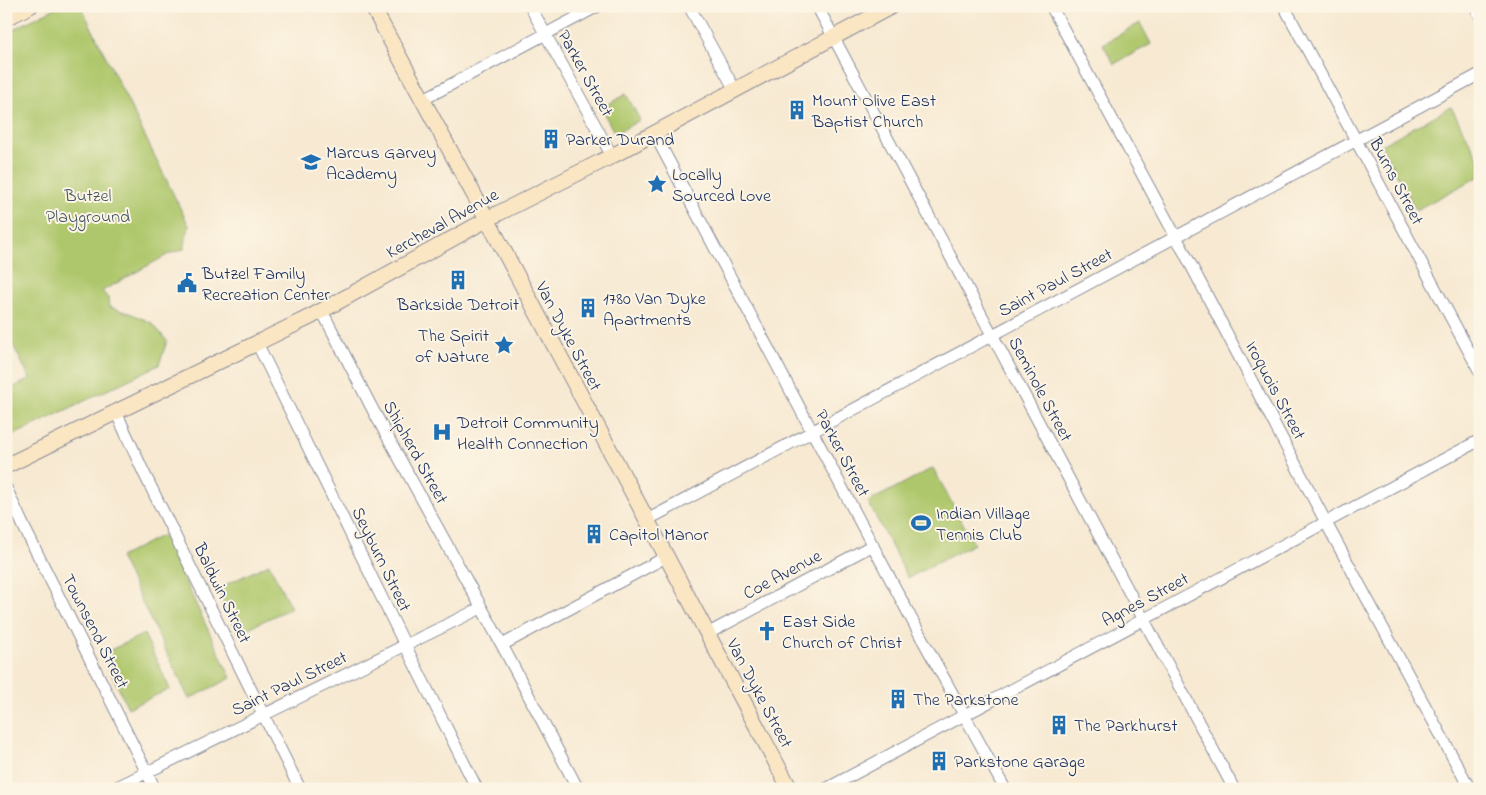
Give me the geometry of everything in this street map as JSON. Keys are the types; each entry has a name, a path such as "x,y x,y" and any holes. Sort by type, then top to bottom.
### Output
{"street":[{"path":"6,18 30,6"},
{"name":"Van Dyke Street","path":"372,6 790,789"},
{"name":"Parker Street","path":"530,6 544,35 612,156"},
{"path":"422,100 598,6"},
{"path":"689,6 735,90"},
{"name":"Seminole Street","path":"817,6 1234,789"},
{"name":"Kercheval Avenue","path":"6,466 322,311 487,220 612,156 892,6"},
{"name":"Iroquois Street","path":"1051,6 1470,789"},
{"name":"Burns Street","path":"1284,6 1480,372"},
{"path":"1475,6 1480,16"},
{"name":"Saint Paul Street","path":"647,520 1480,74"},
{"name":"Parker Street","path":"654,133 812,432 1005,789"},
{"name":"Shipherd Street","path":"322,311 374,412 502,645"},
{"name":"Seyburn Street","path":"257,343 478,789"},
{"name":"Baldwin Street","path":"116,412 147,480 300,789"},
{"name":"Agnes Street","path":"826,789 1480,440"},
{"name":"Townsend Street","path":"6,488 155,789"},
{"name":"Coe Avenue","path":"707,634 873,546"},
{"path":"578,789 502,645 666,557"},
{"name":"Saint Paul Street","path":"113,789 481,608"}],"green space":[{"name":"Butzel Playground","path":"59,6 81,6 189,226 184,249 169,254 102,291 108,298 109,307 152,323 167,341 159,365 6,439 6,391 30,379 6,331 6,33"},
{"path":"1140,23 1151,44 1114,64 1103,44"},
{"path":"626,94 640,120 615,134 601,108"},
{"path":"1451,107 1480,161 1480,176 1416,210 1381,145"},
{"name":"Indian Village Tennis Club","path":"933,468 974,544 908,578 868,502"},
{"path":"163,535 231,678 189,699 120,557"},
{"path":"269,564 291,608 238,633 217,589"},
{"path":"144,634 170,689 128,708 102,654"}],"place":[{"name":"Mount Olive East Baptist Church","path":"797,110"},
{"name":"Parker Durand","path":"551,139"},
{"name":"Marcus Garvey Academy","path":"311,162"},
{"name":"Locally Sourced Love","path":"657,184"},
{"name":"Barkside Detroit","path":"458,280"},
{"name":"Butzel Family Recreation Center","path":"187,283"},
{"name":"1780 Van Dyke Apartments","path":"588,308"},
{"name":"The Spirit of Nature","path":"504,345"},
{"name":"Detroit Community Health Connection","path":"442,432"},
{"name":"Indian Village Tennis Club","path":"921,523"},
{"name":"Capitol Manor","path":"594,534"},
{"name":"East Side Church of Christ","path":"767,631"},
{"name":"The Parkstone","path":"898,699"},
{"name":"The Parkhurst","path":"1059,725"},
{"name":"Parkstone Garage","path":"939,761"}]}
